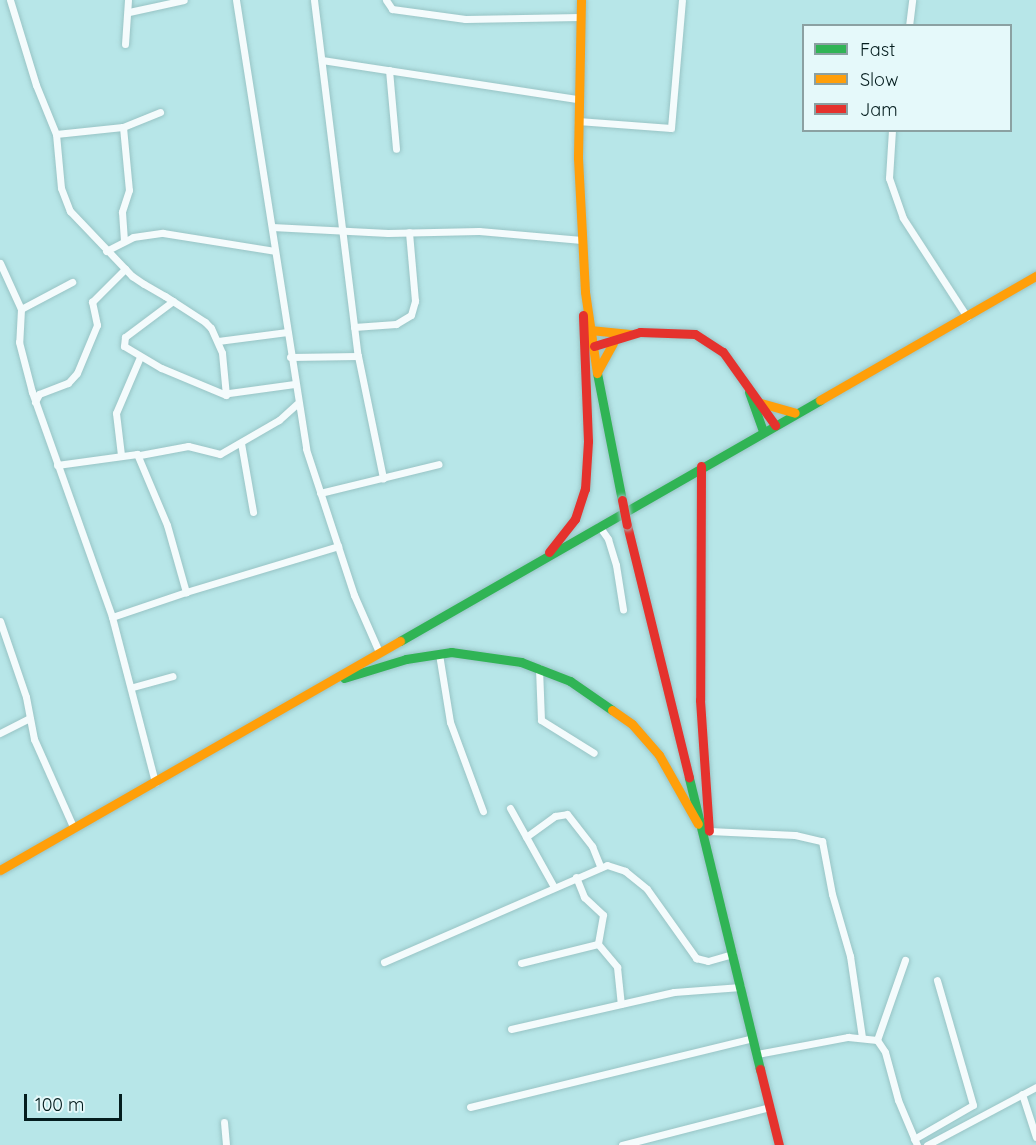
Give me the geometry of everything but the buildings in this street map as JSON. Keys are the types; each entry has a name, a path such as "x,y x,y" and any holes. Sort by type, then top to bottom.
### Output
{"main road":[{"path":"541,560 575,519 585,489 585,292 578,121 581,0"},
{"path":"0,870 331,682 701,466 1036,276"},
{"path":"585,292 597,372 627,525 708,845 779,1145"},
{"path":"590,330 630,334 659,330 695,334 723,352 775,425"},
{"path":"594,346 613,343 630,334"},
{"path":"597,372 613,343"},
{"path":"749,390 763,431"},
{"path":"759,402 795,413"},
{"path":"701,466 700,699 708,845"},
{"path":"331,682 406,659 439,654 475,654 539,668 595,695 632,724 659,755 708,845"}],"street":[{"path":"10,0 36,85 56,134 64,199 80,224 125,270 205,322 219,341 229,393"},
{"path":"125,44 129,12 128,0"},
{"path":"129,12 184,0"},
{"path":"236,0 297,404 320,493 366,627 379,652"},
{"path":"314,0 345,232 358,356 384,478"},
{"path":"386,0 392,9 465,19 580,18"},
{"path":"578,121 671,128 682,0"},
{"path":"909,24 912,0"},
{"path":"322,60 578,99"},
{"path":"389,70 396,149"},
{"path":"56,134 123,127 160,112"},
{"path":"123,127 129,190 122,212 124,240"},
{"path":"892,132 889,178 903,218 967,317"},
{"path":"272,227 345,232 479,231 582,240"},
{"path":"354,327 396,324 411,315 415,289 409,232"},
{"path":"106,251 124,240 163,233 275,252"},
{"path":"0,263 21,309 19,342 35,402 112,617 133,687 155,783"},
{"path":"35,402 39,393 68,383 76,373 98,326 92,302 125,270"},
{"path":"21,309 72,282"},
{"path":"173,301 125,337 124,346 140,357 221,395 294,384"},
{"path":"219,341 287,332"},
{"path":"291,357 358,356"},
{"path":"122,455 117,412 140,357"},
{"path":"57,465 122,455 140,455 188,446 219,454 279,420 297,404"},
{"path":"241,443 253,512"},
{"path":"140,455 186,592"},
{"path":"320,493 440,464"},
{"path":"599,526 608,539 616,565 622,609"},
{"path":"112,617 338,546"},
{"path":"0,621 26,697 29,718 41,758 74,829"},
{"path":"439,654 450,722 483,812"},
{"path":"539,668 541,720 594,753"},
{"path":"133,687 173,676"},
{"path":"0,733 29,718"},
{"path":"510,808 554,887"},
{"path":"526,837 555,816 567,814 592,846 600,866"},
{"path":"709,831 795,835 822,841 832,894 850,956 862,1037"},
{"path":"384,962 600,866 625,871 639,881 696,958 708,961 733,954"},
{"path":"576,877 584,897 603,915 598,944 616,967 621,1004"},
{"path":"521,963 598,944"},
{"path":"877,1040 906,960"},
{"path":"757,1054 862,1037 877,1040 885,1052 915,1142 973,1105 938,980"},
{"path":"511,1029 674,992 741,987"},
{"path":"470,1107 753,1038"},
{"path":"927,1145 1036,1087"},
{"path":"1022,1094 1036,1137"},
{"path":"622,1145 770,1107"},
{"path":"224,1122 226,1145"}],"traffic: fast":[{"path":"597,373 622,500"},
{"path":"749,392 763,431"},
{"path":"400,641 820,400"},
{"path":"344,678 406,659 451,652 521,662 570,681 612,710"},
{"path":"689,778 760,1069"}],"traffic: slow":[{"path":"581,0 578,158 585,292 597,373"},
{"path":"820,400 1036,276"},
{"path":"590,330 630,334"},
{"path":"597,372 613,343"},
{"path":"761,403 795,413"},
{"path":"0,870 400,641"},
{"path":"612,710 632,724 659,755 698,824"}],"traffic: jam":[{"path":"549,552 575,519 585,489 588,441 583,315"},
{"path":"594,346 640,332 695,334 723,352 775,425"},
{"path":"701,466 700,700 709,831"},
{"path":"622,500 627,525"},
{"path":"627,525 689,778"},
{"path":"760,1069 779,1145"}]}
